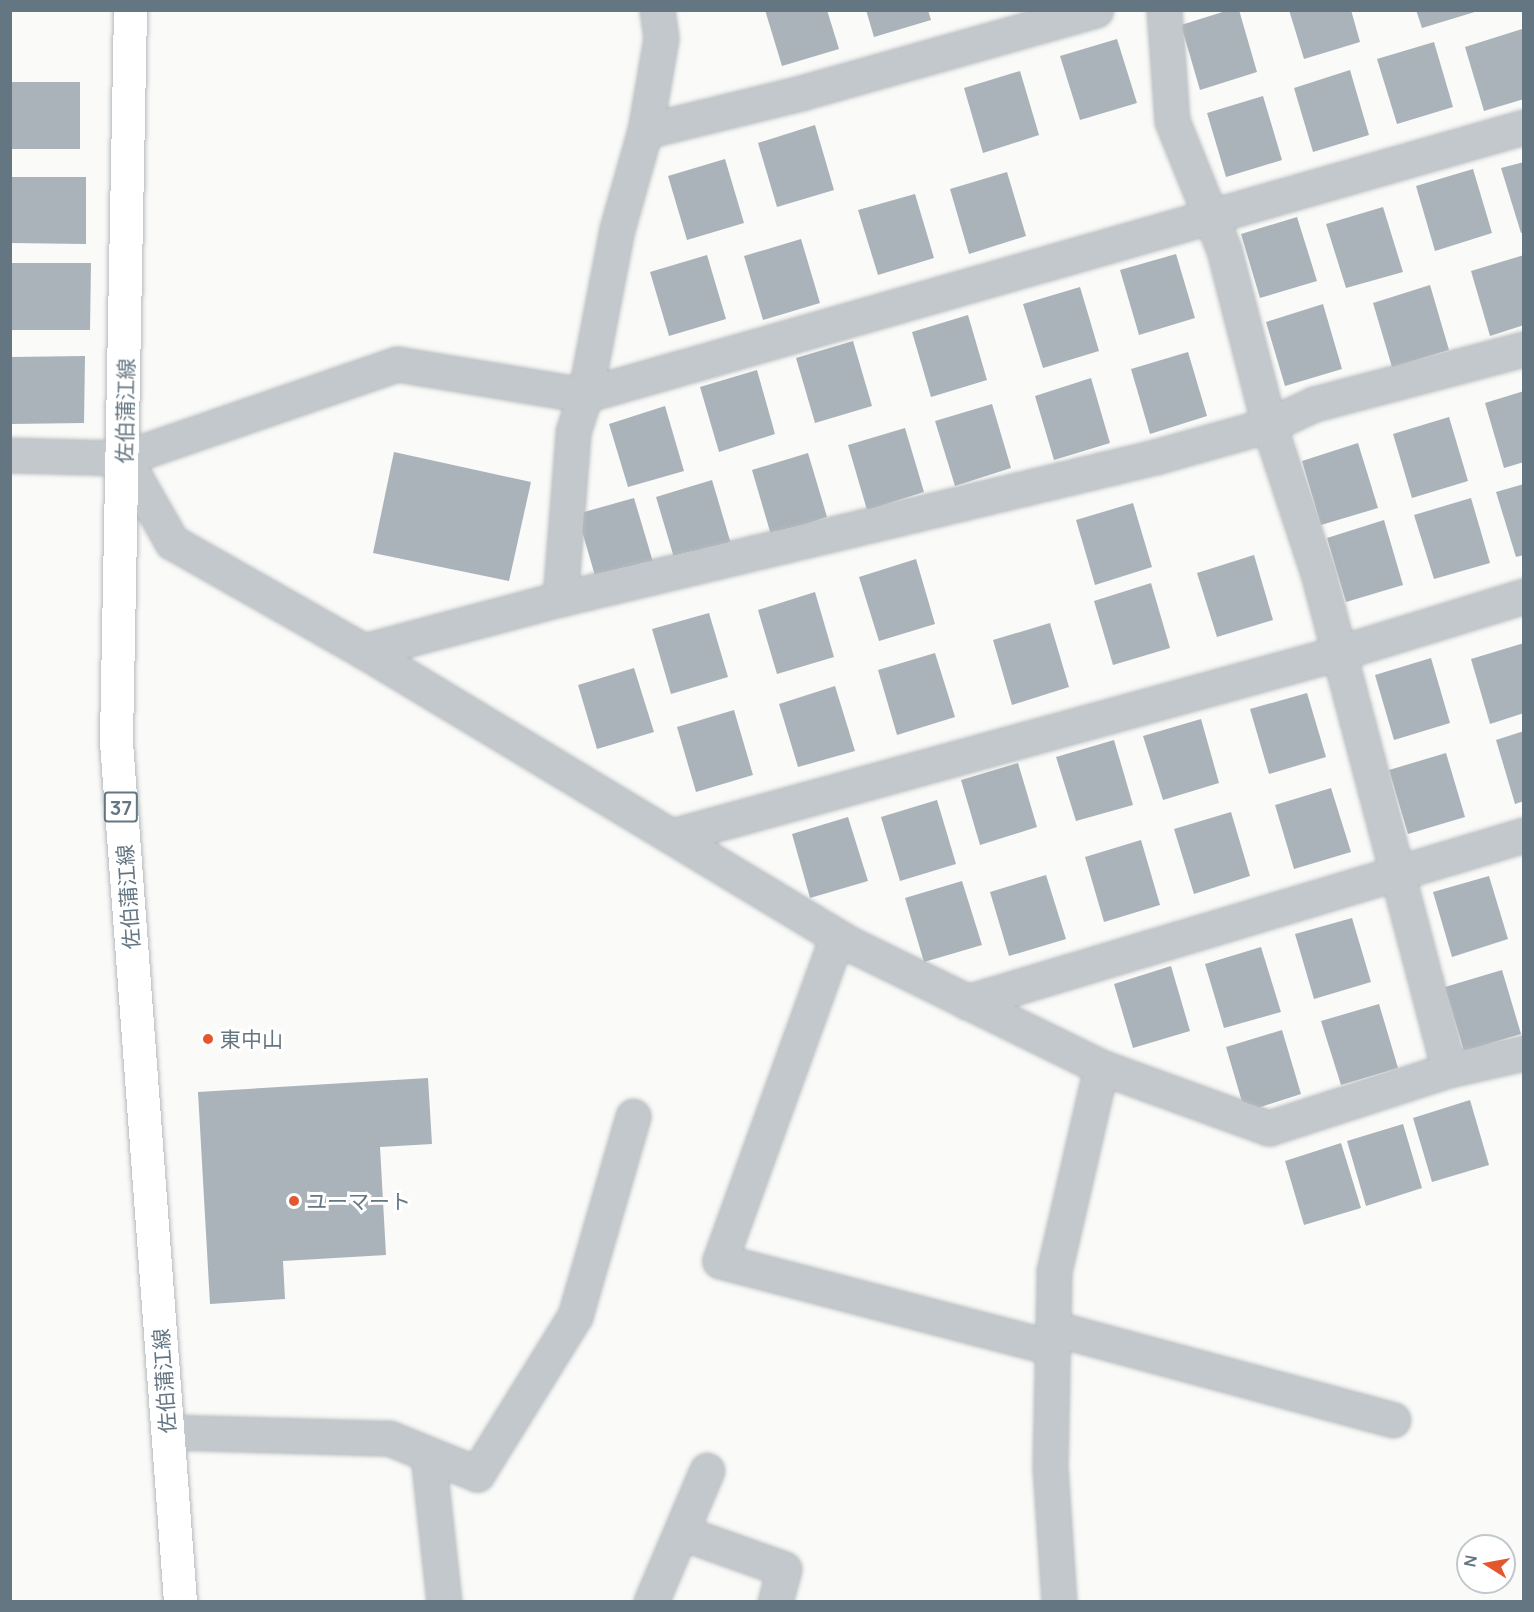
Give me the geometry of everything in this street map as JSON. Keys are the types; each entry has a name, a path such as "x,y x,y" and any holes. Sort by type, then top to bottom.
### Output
{"main road":[{"name":"佐伯蒲江線","path":"130,10 124,458 116,741 180,1602"}],"street":[{"path":"560,598 573,432 585,395 618,229 645,131 661,38 657,10"},
{"path":"645,131 801,93 1096,10"},
{"path":"1164,10 1172,121 1224,250 1269,425 1318,573 1449,1070"},
{"path":"10,455 124,458 397,364 585,395 1524,127"},
{"path":"364,651 560,598 1155,457 1269,425 1314,404 1524,349"},
{"path":"124,458 172,543 364,651 837,937 1101,1067 1269,1128 1449,1070 1524,1053"},
{"path":"672,836 1339,653 1524,596"},
{"path":"967,1002 1524,835"},
{"path":"837,937 720,1261 1393,1420"},
{"path":"1059,1602 1050,1467 1054,1270 1101,1067"},
{"path":"168,1432 389,1438 477,1474 569,1326 633,1116"},
{"path":"428,1455 444,1602"},
{"path":"651,1602 683,1533 707,1470"},
{"path":"683,1533 784,1569 775,1602"}],"building":[{"path":"765,10 827,10 839,49 782,66"},
{"path":"866,10 928,10 931,20 874,37"},
{"path":"1229,10 1239,10 1257,72 1200,90 1181,25"},
{"path":"1289,10 1351,10 1360,42 1304,59"},
{"path":"1416,10 1478,10 1478,11 1422,28"},
{"path":"1522,29 1524,99 1484,111 1465,47"},
{"path":"1117,39 1137,103 1080,120 1060,56"},
{"path":"1434,42 1453,107 1397,124 1377,59"},
{"path":"1350,70 1369,135 1313,152 1294,88"},
{"path":"1020,71 1039,135 983,153 964,88"},
{"path":"10,82 80,82 80,149 10,149"},
{"path":"1263,96 1282,160 1226,177 1207,113"},
{"path":"815,125 834,190 777,207 758,143"},
{"path":"725,159 744,223 687,240 668,176"},
{"path":"1524,162 1524,232 1521,233 1501,168"},
{"path":"1473,169 1492,233 1435,251 1416,186"},
{"path":"1007,172 1026,236 969,254 950,189"},
{"path":"10,177 86,177 86,244 10,243"},
{"path":"915,194 934,258 878,275 858,210"},
{"path":"1383,207 1403,272 1346,288 1326,224"},
{"path":"1297,217 1317,281 1260,298 1241,234"},
{"path":"801,239 820,303 763,320 744,256"},
{"path":"1176,254 1195,318 1139,335 1120,270"},
{"path":"707,255 726,319 669,336 650,272"},
{"path":"1524,255 1524,325 1490,336 1471,271"},
{"path":"10,263 91,263 90,330 10,330"},
{"path":"1430,285 1449,350 1392,367 1373,303"},
{"path":"1080,287 1099,351 1043,368 1023,304"},
{"path":"1323,304 1342,369 1285,386 1266,322"},
{"path":"968,315 987,380 931,397 912,332"},
{"path":"853,341 872,406 815,423 796,358"},
{"path":"1188,352 1207,416 1150,434 1131,369"},
{"path":"85,356 84,423 10,424 10,357"},
{"path":"757,370 775,434 719,452 700,387"},
{"path":"1091,378 1110,443 1054,460 1035,396"},
{"path":"1524,391 1524,462 1504,468 1485,403"},
{"path":"992,404 1011,468 955,486 935,421"},
{"path":"665,406 684,471 628,487 609,424"},
{"path":"1449,417 1468,481 1412,498 1393,434"},
{"path":"905,428 924,492 867,510 848,445"},
{"path":"1358,443 1378,508 1321,525 1302,461"},
{"path":"394,452 531,482 509,581 373,553"},
{"path":"808,453 827,517 771,535 752,470"},
{"path":"712,480 731,544 675,561 656,497"},
{"path":"1524,484 1524,555 1516,557 1496,492"},
{"path":"634,498 653,562 596,579 577,514"},
{"path":"1471,498 1490,563 1434,579 1414,515"},
{"path":"1133,503 1152,567 1095,585 1076,520"},
{"path":"1384,520 1403,585 1346,602 1327,538"},
{"path":"1254,555 1273,620 1217,637 1197,573"},
{"path":"916,559 935,624 879,641 859,577"},
{"path":"1151,583 1170,648 1113,665 1094,601"},
{"path":"815,592 834,657 777,674 758,610"},
{"path":"709,613 728,677 671,694 652,629"},
{"path":"1050,623 1069,687 1012,705 993,640"},
{"path":"1524,643 1524,713 1490,724 1471,659"},
{"path":"935,653 955,717 897,735 878,670"},
{"path":"1431,658 1450,723 1394,740 1375,675"},
{"path":"634,668 654,732 597,749 578,685"},
{"path":"835,686 855,751 798,767 779,704"},
{"path":"1307,693 1326,757 1269,774 1250,709"},
{"path":"734,710 753,775 696,792 677,727"},
{"path":"1201,719 1219,783 1163,800 1143,736"},
{"path":"1524,731 1524,801 1515,804 1496,740"},
{"path":"1114,740 1133,805 1076,821 1056,757"},
{"path":"1446,753 1465,817 1408,834 1389,770"},
{"path":"1018,763 1037,827 980,845 961,780"},
{"path":"1331,788 1351,852 1294,869 1275,805"},
{"path":"937,800 956,864 900,881 881,817"},
{"path":"1231,812 1250,876 1194,894 1174,829"},
{"path":"848,817 868,881 810,898 792,834"},
{"path":"1141,840 1160,905 1104,922 1085,857"},
{"path":"1046,875 1066,939 1009,956 990,892"},
{"path":"1489,876 1508,939 1452,957 1433,892"},
{"path":"962,881 982,945 924,962 905,898"},
{"path":"1352,918 1371,982 1314,999 1295,934"},
{"path":"1261,947 1281,1012 1224,1028 1205,964"},
{"path":"1171,966 1190,1031 1133,1048 1114,984"},
{"path":"1502,970 1521,1034 1464,1051 1445,987"},
{"path":"1379,1004 1398,1068 1341,1085 1321,1021"},
{"path":"1282,1030 1301,1094 1245,1112 1226,1047"},
{"name":"ユーマート","path":"428,1078 432,1144 380,1147 386,1255 283,1261 285,1299 210,1304 198,1092"},
{"path":"1470,1100 1489,1165 1432,1182 1413,1118"},
{"path":"1403,1124 1422,1188 1366,1206 1347,1141"},
{"path":"1341,1143 1361,1208 1304,1225 1285,1161"}],"place":[{"name":"東中山","path":"208,1039"},
{"name":"ユーマート","path":"294,1201"}]}
